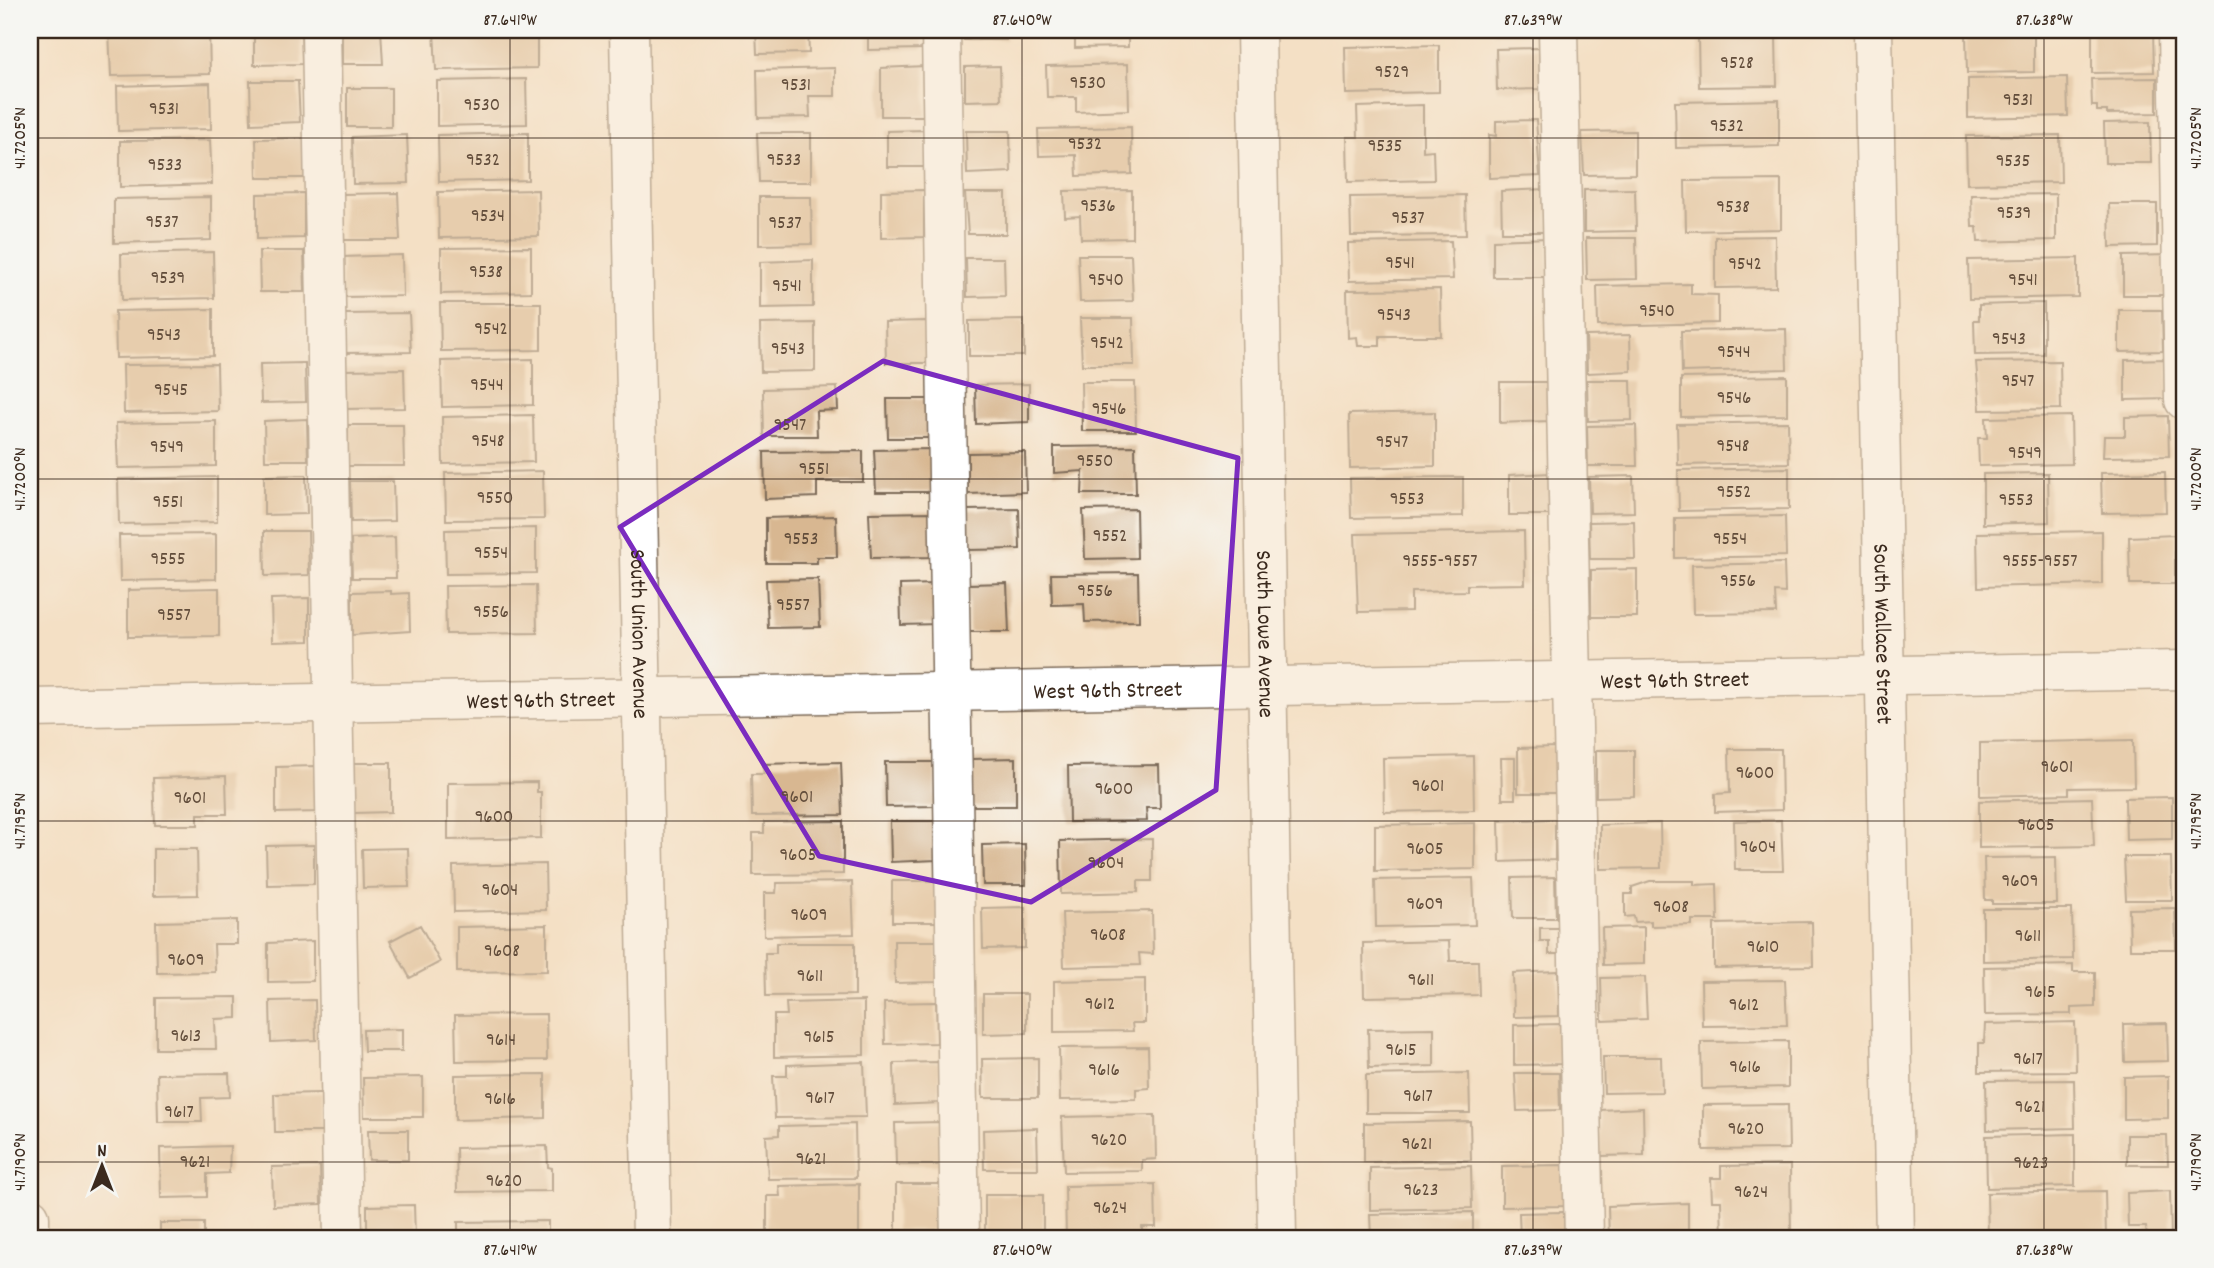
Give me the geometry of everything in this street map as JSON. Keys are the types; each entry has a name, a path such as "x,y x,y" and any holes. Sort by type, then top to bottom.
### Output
{"street":[{"path":"321,30 343,1238"},
{"name":"South Union Avenue","path":"629,30 652,1238"},
{"path":"941,30 960,1238"},
{"name":"South Lowe Avenue","path":"1256,30 1277,1238"},
{"path":"1558,30 1584,1238"},
{"name":"South Wallace Street","path":"1873,30 1895,1238"},
{"path":"2178,30 2184,400"},
{"name":"West 96th Street","path":"30,708 2184,670"},
{"path":"30,1217 30,1238"}],"highlighted area":[{"path":"883,361 1238,458 1216,790 1031,902 819,856 620,527"}],"building":[{"path":"109,30 209,30 210,74 111,76"},
{"path":"254,30 301,30 302,64 254,65"},
{"path":"342,30 381,30 383,64 342,64"},
{"path":"434,30 537,30 537,68 436,70"},
{"path":"756,30 808,30 809,53 757,54"},
{"path":"868,30 923,30 923,49 868,50"},
{"path":"964,30 1006,30 1006,40 964,40"},
{"path":"1075,30 1128,30 1128,47 1075,48"},
{"path":"1345,30 1438,30 1438,34 1345,36"},
{"path":"1494,30 1539,30 1539,33 1494,34"},
{"path":"1729,30 1778,30 1778,34 1729,34"},
{"path":"2153,30 2154,72 2092,73 2092,31"},
{"path":"1966,34 2034,34 2034,72 1967,73"},
{"path":"1776,36 1777,86 1699,87 1698,37"},
{"path":"1439,45 1439,92 1346,94 1345,47"},
{"path":"1539,48 1540,89 1497,90 1496,49"},
{"path":"1128,64 1129,110 1076,112 1076,97 1047,97 1046,66"},
{"path":"925,66 926,116 881,116 881,68"},
{"path":"1000,66 1001,100 965,101 965,67"},
{"path":"835,68 835,96 809,96 810,117 758,118 757,70"},
{"path":"2067,77 2068,116 1968,118 1968,79"},
{"path":"2157,78 2157,113 2107,114 2107,111 2097,111 2097,106 2092,106 2091,79"},
{"path":"526,79 527,124 437,126 437,81"},
{"path":"250,81 298,81 300,122 251,124"},
{"path":"210,83 211,129 118,131 117,86"},
{"path":"347,88 391,88 391,127 347,127"},
{"path":"1779,100 1779,146 1676,148 1675,102"},
{"path":"1423,105 1423,151 1433,150 1434,180 1348,182 1347,137 1358,137 1357,107"},
{"path":"1536,120 1540,176 1489,178 1489,135 1496,136 1496,121"},
{"path":"2150,122 2151,163 2105,163 2104,123"},
{"path":"1131,127 1132,174 1077,176 1076,155 1039,156 1038,129"},
{"path":"925,130 926,167 887,167 887,131"},
{"path":"966,131 1010,131 1011,172 967,174"},
{"path":"1635,131 1635,174 1584,175 1582,132"},
{"path":"528,133 528,180 439,182 438,135"},
{"path":"757,133 811,133 811,182 759,182"},
{"path":"407,135 409,183 353,184 352,137"},
{"path":"2060,135 2061,182 1967,184 1966,136"},
{"path":"304,138 305,178 257,178 256,139"},
{"path":"210,140 212,184 120,187 120,141"},
{"path":"1781,180 1781,229 1686,231 1685,181"},
{"path":"1548,189 1549,232 1502,232 1501,191"},
{"path":"1635,189 1636,231 1584,232 1584,190"},
{"path":"538,190 539,236 439,238 438,192"},
{"path":"924,190 924,237 881,238 881,191"},
{"path":"1132,190 1132,238 1081,239 1080,216 1065,217 1064,191"},
{"path":"304,193 304,238 257,239 257,194"},
{"path":"398,193 400,240 343,240 342,194"},
{"path":"965,193 1006,193 1006,234 968,234"},
{"path":"2056,194 2056,240 1978,242 1977,227 1972,227 1971,195"},
{"path":"1465,195 1466,235 1351,236 1350,197"},
{"path":"211,197 211,240 114,243 114,199"},
{"path":"759,197 811,197 812,244 759,245"},
{"path":"2109,204 2157,204 2157,246 2110,247"},
{"path":"1775,236 1776,287 1715,288 1715,237"},
{"path":"1548,238 1548,277 1493,277 1493,240"},
{"path":"1586,238 1636,238 1637,279 1587,280"},
{"path":"1451,241 1453,279 1349,281 1348,243"},
{"path":"531,247 531,292 441,294 441,248"},
{"path":"259,251 304,251 305,292 260,292"},
{"path":"213,252 214,298 122,300 121,254"},
{"path":"402,255 403,296 342,297 342,257"},
{"path":"1078,255 1131,255 1133,301 1080,302"},
{"path":"2169,255 2169,295 2123,295 2123,256"},
{"path":"966,258 1004,258 1005,296 967,297"},
{"path":"2078,258 2078,297 1969,299 1968,260"},
{"path":"813,260 813,307 760,308 760,262"},
{"path":"1691,284 1691,294 1718,295 1718,323 1598,326 1597,286"},
{"path":"1440,289 1441,336 1380,336 1380,346 1358,346 1357,337 1348,338 1347,290"},
{"path":"440,303 541,303 541,350 441,351"},
{"path":"2044,303 2044,354 1975,355 1974,320 1979,320 1979,305"},
{"path":"213,309 213,356 116,358 115,311"},
{"path":"2119,310 2162,310 2163,351 2119,352"},
{"path":"409,313 411,352 345,353 345,314"},
{"path":"1080,318 1133,318 1134,365 1082,365"},
{"path":"1024,320 1024,356 969,356 969,321"},
{"path":"927,321 928,363 886,363 885,322"},
{"path":"815,323 815,371 761,372 760,324"},
{"path":"1786,329 1787,369 1682,372 1681,331"},
{"path":"1630,335 1631,371 1587,373 1586,336"},
{"path":"533,359 533,405 442,407 441,361"},
{"path":"2169,359 2169,399 2125,400 2125,360"},
{"path":"2060,361 2061,409 1980,410 1976,362"},
{"path":"305,363 306,402 261,403 260,364"},
{"path":"217,364 218,411 124,413 123,365"},
{"path":"404,369 405,408 343,409 343,370"},
{"path":"1787,376 1787,415 1681,417 1681,378"},
{"path":"1587,380 1631,380 1632,420 1588,421"},
{"path":"1081,382 1135,382 1136,431 1082,431"},
{"path":"1500,382 1548,382 1549,421 1500,423"},
{"path":"1029,384 1029,422 976,424 975,385"},
{"path":"837,387 838,410 816,411 817,436 764,436 763,389"},
{"path":"887,399 929,399 930,438 888,438"},
{"path":"1435,412 1435,466 1350,468 1349,414"},
{"path":"533,415 534,462 443,464 442,417"},
{"path":"2071,416 2072,464 1979,466 1978,438 1987,438 1986,418"},
{"path":"2168,416 2169,456 2103,457 2104,436 2125,436 2125,417"},
{"path":"307,419 308,460 265,460 264,421"},
{"path":"216,421 216,466 118,468 116,423"},
{"path":"1788,422 1789,463 1678,465 1677,424"},
{"path":"348,425 403,425 404,466 348,466"},
{"path":"1636,425 1637,466 1588,466 1587,426"},
{"path":"1135,446 1136,494 1082,494 1083,471 1054,473 1054,447"},
{"path":"931,449 932,492 876,492 874,450"},
{"path":"863,451 863,482 817,482 817,497 765,499 764,452"},
{"path":"1025,452 1026,492 968,494 968,453"},
{"path":"1789,468 1789,509 1679,511 1678,470"},
{"path":"543,471 544,519 446,520 445,473"},
{"path":"2165,472 2166,512 2102,513 2101,473"},
{"path":"1550,473 1552,515 1509,515 1509,475"},
{"path":"2048,473 2049,522 1983,524 1983,474"},
{"path":"306,475 307,514 264,515 264,476"},
{"path":"1633,476 1634,512 1590,513 1589,477"},
{"path":"217,477 217,522 119,524 118,479"},
{"path":"1463,477 1463,516 1351,518 1350,478"},
{"path":"350,481 393,481 394,521 351,522"},
{"path":"1019,509 1020,549 968,550 967,510"},
{"path":"1136,509 1137,558 1085,559 1083,510"},
{"path":"933,512 935,557 871,558 869,513"},
{"path":"836,516 837,557 817,557 817,563 766,563 766,518"},
{"path":"1785,516 1786,556 1675,558 1675,518"},
{"path":"1634,521 1635,559 1590,559 1589,522"},
{"path":"536,528 536,573 446,574 445,530"},
{"path":"264,531 308,531 309,575 265,576"},
{"path":"1524,531 1525,584 1467,585 1467,591 1411,592 1411,611 1358,612 1355,534"},
{"path":"2102,531 2102,584 1978,587 1977,533"},
{"path":"216,534 216,579 120,581 119,535"},
{"path":"2175,535 2175,584 2130,584 2129,537"},
{"path":"395,537 396,578 352,578 351,539"},
{"path":"1784,563 1785,593 1775,592 1776,613 1693,614 1692,565"},
{"path":"1637,569 1637,617 1591,617 1591,570"},
{"path":"1138,573 1139,621 1085,622 1084,604 1052,605 1051,574"},
{"path":"818,579 820,627 768,628 766,580"},
{"path":"1007,583 1009,632 969,632 968,584"},
{"path":"936,584 937,624 901,625 900,585"},
{"path":"536,585 537,633 446,634 445,586"},
{"path":"219,588 219,636 128,637 128,590"},
{"path":"391,591 391,594 409,593 410,631 352,635 352,592"},
{"path":"309,598 309,641 272,642 271,599"},
{"path":"2133,740 2134,787 2069,788 2069,794 1980,796 1980,743"},
{"path":"1558,747 1559,793 1518,793 1518,748"},
{"path":"1729,749 1781,749 1782,810 1715,812 1715,794 1730,793"},
{"path":"1596,750 1634,750 1634,796 1596,797"},
{"path":"1473,756 1474,810 1384,812 1383,758"},
{"path":"1016,758 1016,806 972,806 972,759"},
{"path":"1501,758 1515,758 1515,799 1502,799"},
{"path":"841,762 843,815 752,816 751,774 764,774 762,764"},
{"path":"885,762 935,762 935,806 886,807"},
{"path":"353,763 391,763 391,812 354,813"},
{"path":"1159,765 1160,808 1146,808 1147,821 1069,822 1068,766"},
{"path":"316,766 317,812 276,813 276,767"},
{"path":"226,776 227,814 198,814 198,825 155,825 153,778"},
{"path":"537,782 537,792 541,792 541,838 448,840 448,783"},
{"path":"2172,797 2172,839 2126,840 2125,798"},
{"path":"2092,798 2094,846 1979,848 1979,801"},
{"path":"1555,819 1555,860 1500,862 1499,821"},
{"path":"1781,820 1783,870 1735,870 1734,821"},
{"path":"843,821 843,874 753,875 753,833 764,833 764,822"},
{"path":"890,821 936,821 937,860 891,862"},
{"path":"1475,823 1475,869 1375,871 1375,825"},
{"path":"1660,823 1661,868 1600,869 1600,825"},
{"path":"1152,839 1152,881 1138,881 1138,892 1061,894 1060,841"},
{"path":"1025,844 1026,885 983,885 982,845"},
{"path":"314,845 314,884 267,885 266,846"},
{"path":"408,848 409,887 363,888 362,849"},
{"path":"153,849 197,849 198,895 153,896"},
{"path":"2056,857 2057,904 1992,904 1992,900 1985,900 1984,858"},
{"path":"2124,857 2171,857 2172,900 2126,900"},
{"path":"545,864 546,910 454,912 453,866"},
{"path":"1555,877 1556,918 1513,918 1512,878"},
{"path":"1473,878 1475,925 1376,927 1375,880"},
{"path":"892,881 938,881 938,922 892,922"},
{"path":"1650,881 1717,884 1718,920 1692,920 1692,925 1651,926 1651,921 1635,922 1634,916 1625,917 1625,894 1632,894 1632,887"},
{"path":"852,882 854,934 764,936 764,893 776,893 777,883"},
{"path":"1025,907 1025,948 983,949 982,908"},
{"path":"2175,908 2176,949 2130,949 2129,909"},
{"path":"1983,909 2072,909 2073,959 1983,961"},
{"path":"1152,911 1153,954 1139,953 1140,965 1064,967 1062,913"},
{"path":"237,920 237,944 214,944 215,972 157,973 156,922"},
{"path":"1812,922 1813,966 1714,968 1714,924"},
{"path":"420,925 440,962 410,978 390,941"},
{"path":"547,925 547,971 457,972 457,927"},
{"path":"1644,927 1644,964 1603,965 1602,928"},
{"path":"1540,928 1559,928 1560,954 1549,954 1549,941 1540,941"},
{"path":"313,941 313,981 268,982 268,943"},
{"path":"894,941 937,941 938,982 895,983"},
{"path":"1449,941 1450,961 1478,961 1479,995 1364,997 1363,943"},
{"path":"776,943 855,943 855,995 766,996 765,953 776,953"},
{"path":"2073,965 2073,972 2095,972 2095,1007 2071,1008 2071,1014 1985,1015 1984,967"},
{"path":"1558,971 1559,1016 1514,1017 1513,973"},
{"path":"1645,977 1647,1019 1602,1021 1601,978"},
{"path":"1145,979 1145,1023 1132,1023 1133,1031 1054,1032 1054,981"},
{"path":"1785,980 1787,1025 1702,1026 1701,981"},
{"path":"983,994 1027,994 1027,1033 983,1034"},
{"path":"237,997 237,1018 215,1019 216,1049 156,1049 156,998"},
{"path":"315,1000 316,1040 271,1042 270,1001"},
{"path":"864,1001 864,1055 774,1057 774,1015 787,1015 786,1003"},
{"path":"936,1002 937,1043 885,1044 884,1003"},
{"path":"546,1014 547,1060 456,1061 455,1015"},
{"path":"2075,1022 2076,1071 1979,1072 1979,1043 1984,1043 1985,1024"},
{"path":"2167,1023 2168,1061 2125,1062 2124,1024"},
{"path":"1561,1024 1562,1064 1514,1065 1514,1025"},
{"path":"1434,1028 1434,1066 1369,1068 1368,1029"},
{"path":"402,1029 402,1051 364,1051 363,1030"},
{"path":"1788,1041 1788,1087 1702,1089 1701,1042"},
{"path":"1148,1047 1149,1088 1136,1089 1136,1099 1060,1100 1059,1048"},
{"path":"1603,1057 1661,1057 1662,1092 1604,1093"},
{"path":"1038,1058 1038,1098 983,1098 982,1059"},
{"path":"864,1062 866,1117 775,1118 773,1076 787,1076 787,1065"},
{"path":"939,1062 940,1103 895,1105 894,1063"},
{"path":"229,1073 230,1097 201,1098 202,1122 158,1122 157,1074"},
{"path":"1469,1073 1470,1113 1366,1113 1366,1075"},
{"path":"1515,1073 1559,1073 1560,1110 1517,1111"},
{"path":"545,1074 545,1118 455,1120 455,1075"},
{"path":"2168,1076 2168,1118 2124,1119 2124,1077"},
{"path":"423,1077 423,1117 364,1117 363,1078"},
{"path":"2074,1080 2075,1128 1987,1130 1986,1081"},
{"path":"322,1093 322,1132 275,1132 274,1094"},
{"path":"1788,1104 1789,1149 1703,1150 1703,1105"},
{"path":"1643,1108 1644,1155 1600,1156 1599,1110"},
{"path":"1155,1115 1156,1159 1142,1160 1142,1171 1064,1172 1062,1117"},
{"path":"1470,1121 1471,1160 1364,1162 1364,1123"},
{"path":"942,1122 943,1165 896,1165 895,1123"},
{"path":"855,1124 856,1178 768,1179 766,1136 779,1135 779,1126"},
{"path":"1037,1128 1038,1169 984,1169 983,1130"},
{"path":"368,1130 408,1130 408,1160 369,1160"},
{"path":"2075,1134 2075,1186 1987,1188 1986,1136"},
{"path":"2127,1135 2167,1135 2168,1165 2127,1165"},
{"path":"230,1146 229,1173 207,1174 207,1197 161,1198 160,1148"},
{"path":"547,1146 548,1167 552,1168 552,1191 457,1192 456,1148"},
{"path":"1566,1165 1566,1206 1502,1207 1502,1166"},
{"path":"1790,1165 1791,1238 1722,1238 1721,1201 1712,1201 1711,1178 1721,1178 1721,1166"},
{"path":"320,1166 321,1204 273,1206 272,1167"},
{"path":"1471,1166 1472,1208 1370,1210 1370,1168"},
{"path":"859,1184 859,1238 767,1238 767,1196 780,1196 779,1186"},
{"path":"896,1184 940,1184 940,1230 896,1230"},
{"path":"1155,1184 1156,1227 1142,1227 1142,1238 1066,1238 1065,1186"},
{"path":"2105,1191 2106,1238 1988,1238 1987,1193"},
{"path":"2170,1191 2171,1238 2147,1238 2146,1227 2128,1227 2127,1193"},
{"path":"985,1195 1043,1195 1043,1234 985,1236"},
{"path":"1688,1203 1688,1238 1609,1238 1608,1206"},
{"path":"414,1205 415,1238 367,1238 367,1206"},
{"path":"1473,1212 1473,1238 1371,1238 1370,1214"},
{"path":"1564,1212 1565,1238 1520,1238 1519,1213"},
{"path":"548,1221 548,1238 458,1238 458,1222"},
{"path":"160,1223 204,1223 204,1238 160,1238"}]}
